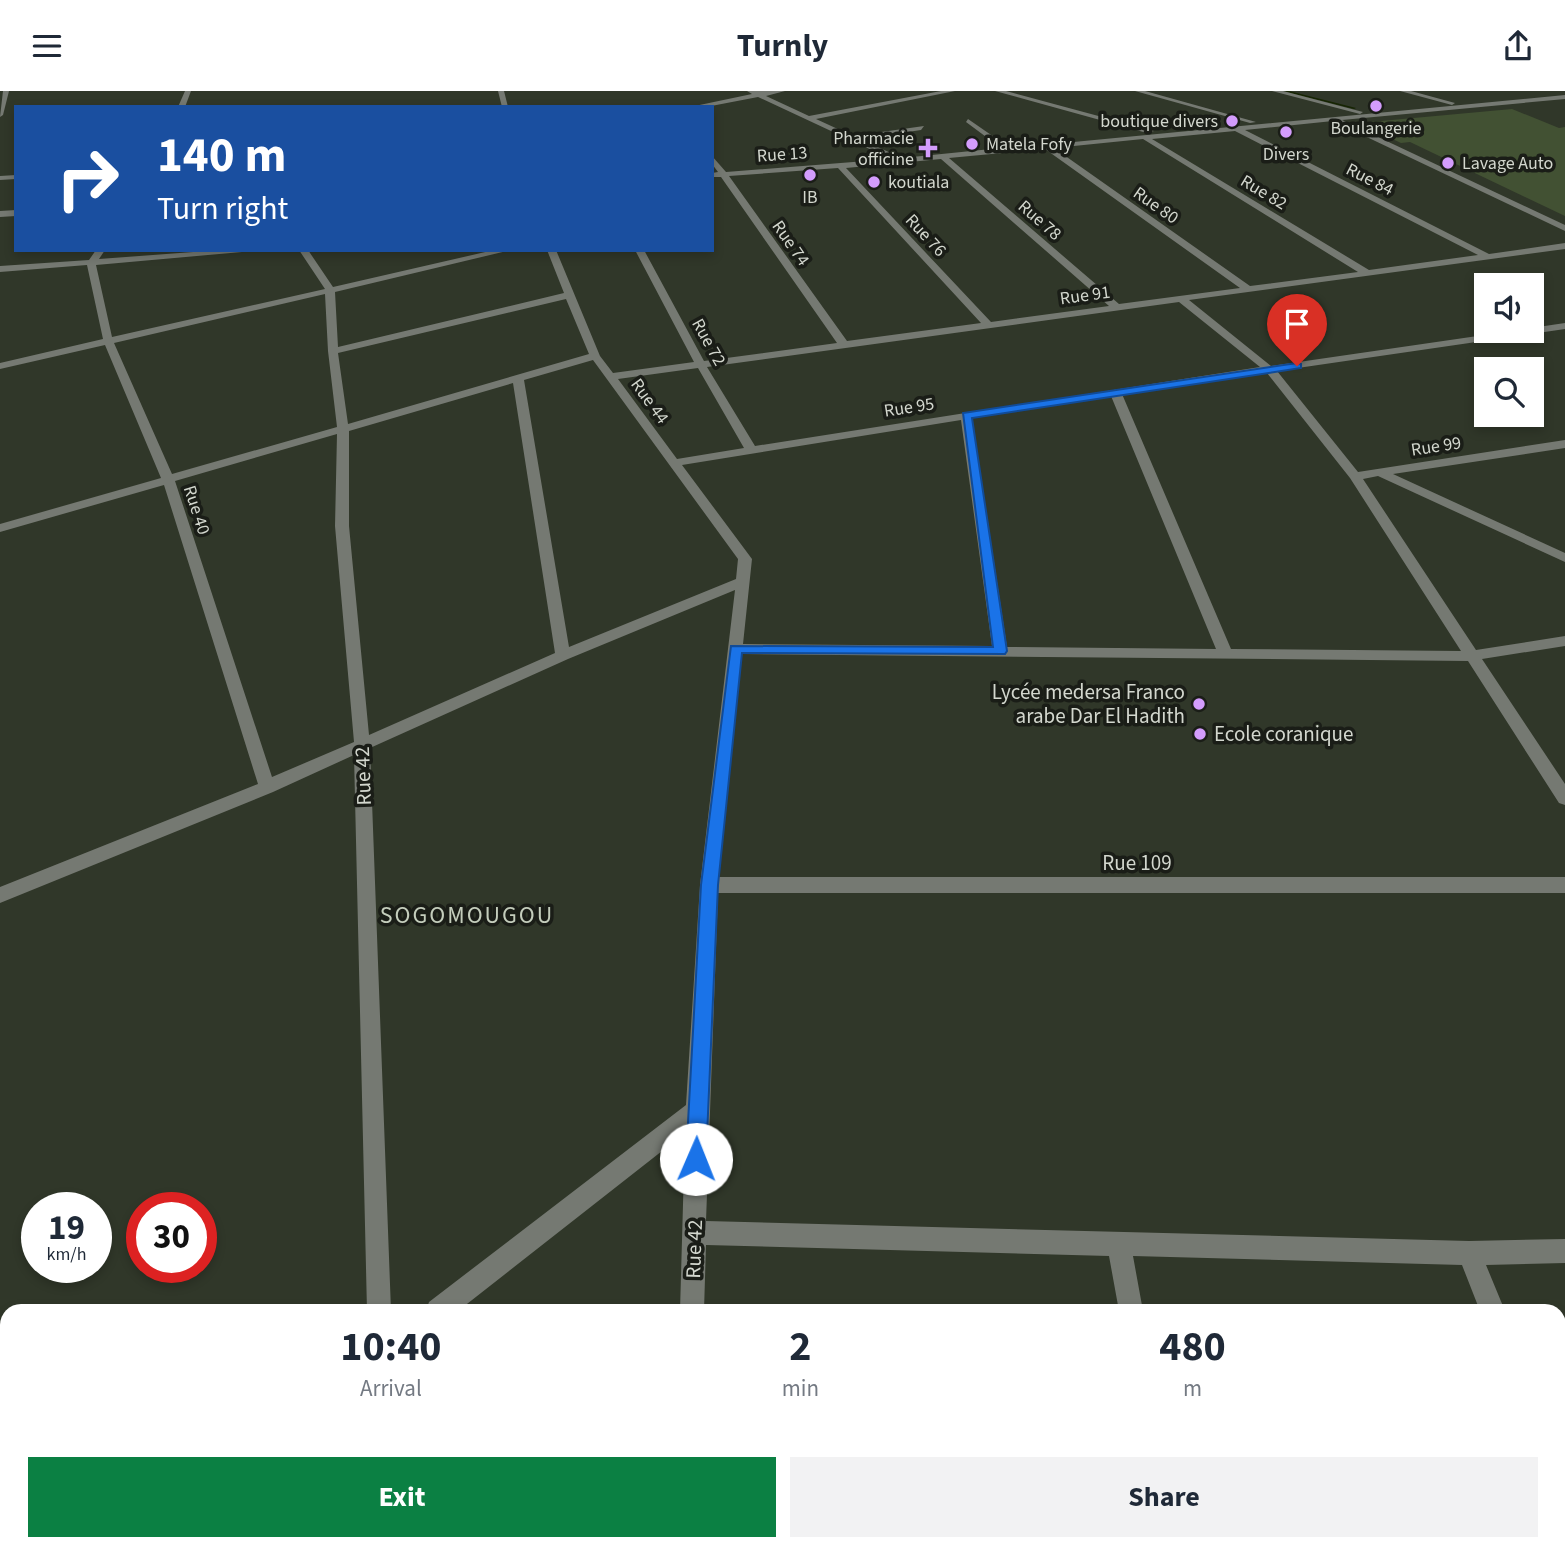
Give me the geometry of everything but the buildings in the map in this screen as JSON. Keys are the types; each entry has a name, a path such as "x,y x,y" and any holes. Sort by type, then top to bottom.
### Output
{"street":[{"path":"0,115 6,91"},
{"path":"0,93 11,91"},
{"path":"750,91 900,160"},
{"path":"704,105 782,91"},
{"path":"808,118 952,91"},
{"path":"998,91 1163,135"},
{"path":"1138,91 1264,126"},
{"path":"1275,91 1373,115"},
{"path":"1403,91 1466,106"},
{"path":"1539,91 1565,97"},
{"name":"Rue 13","path":"714,175 840,166 1565,97"},
{"path":"1334,119 1565,228"},
{"path":"968,121 1007,149"},
{"path":"852,138 921,128"},
{"name":"Rue 84","path":"1237,128 1489,257"},
{"name":"Rue 82","path":"1144,137 1367,274"},
{"name":"Rue 80","path":"1046,146 1249,290"},
{"name":"Rue 78","path":"942,156 1118,308"},
{"name":"Rue 74","path":"714,161 845,346"},
{"name":"Rue 76","path":"840,166 989,326"},
{"name":"Rue 91","path":"610,377 1565,246"},
{"path":"91,263 99,252"},
{"path":"0,269 234,252"},
{"path":"304,252 330,289"},
{"path":"0,366 498,252"},
{"name":"Rue 44","path":"552,252 595,356 745,559"},
{"name":"Rue 72","path":"640,252 751,450"},
{"name":"Rue 40","path":"91,263 108,341 168,479 267,787"},
{"name":"Rue 42","path":"330,289 333,351 343,429 342,526 362,744 379,1304"},
{"path":"333,351 570,295"},
{"path":"1181,299 1270,370 1355,477 1565,798"},
{"name":"Rue 95","path":"674,463 1115,392 1565,327"},
{"path":"0,528 595,356"},
{"path":"518,378 563,655"},
{"path":"1115,392 1225,653"},
{"path":"967,416 1000,651"},
{"name":"Rue 99","path":"1355,477 1565,444"},
{"path":"1381,473 1565,558"},
{"name":"Rue 42","path":"692,1304 697,1110 709,885 745,559"},
{"path":"0,895 267,787 563,655 743,581"},
{"path":"735,649 1472,656 1565,641"},
{"name":"Rue 109","path":"709,885 1565,885"},
{"path":"447,1304 697,1110"},
{"path":"695,1233 1469,1253 1565,1251"},
{"path":"1118,1242 1130,1304"},
{"path":"1469,1253 1490,1304"}],"green space":[{"path":"1512,109 1559,128 1565,127 1565,216 1410,142 1401,143 1359,123"}],"waterway":[{"path":"1285,91 1354,108"}],"place":[{"name":"Boulangerie","path":"1376,106"},
{"name":"boutique divers","path":"1232,121"},
{"name":"Divers","path":"1286,132"},
{"name":"Matela Fofy","path":"972,144"},
{"name":"Pharmacie officine","path":"928,148"},
{"name":"Lavage Auto","path":"1448,163"},
{"name":"IB","path":"810,175"},
{"name":"koutiala","path":"874,182"},
{"name":"Lycée medersa Franco arabe Dar El Hadith","path":"1199,704"},
{"name":"Ecole coranique","path":"1200,734"}],"district":[{"name":"SOGOMOUGOU","path":"467,915"}],"route":[{"path":"696,1159 709,885 735,649 1000,651 967,416 1297,366"}]}
